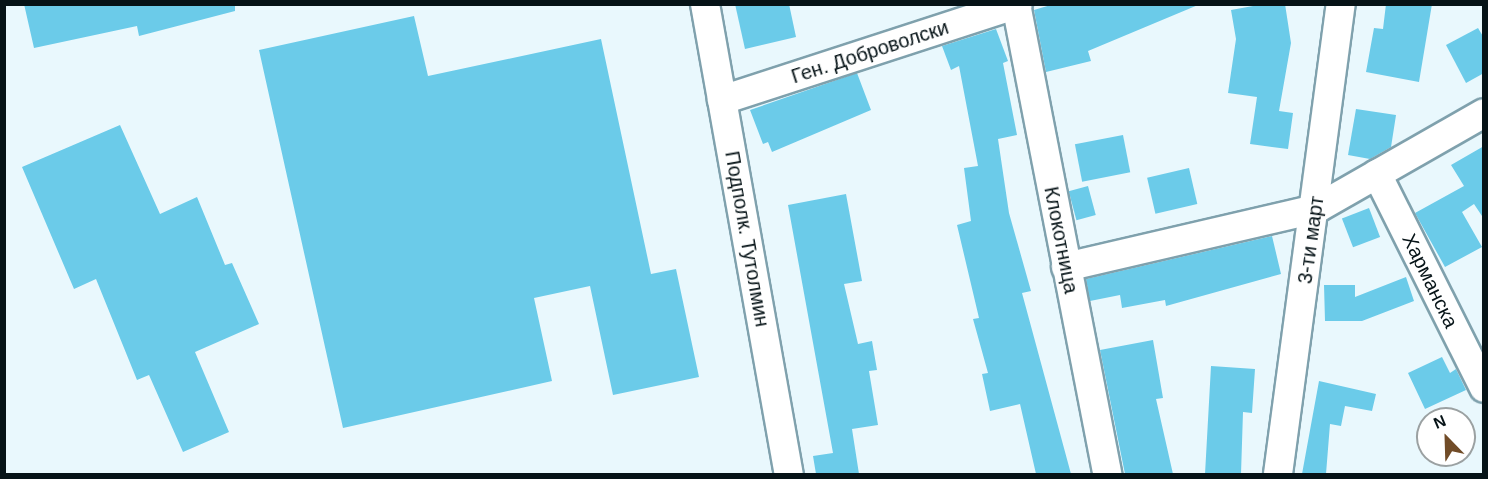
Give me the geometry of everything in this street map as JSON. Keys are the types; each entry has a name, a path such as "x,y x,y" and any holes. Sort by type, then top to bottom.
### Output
{"street":[{"name":"Подполк. Тутолмин","path":"705,4 789,474"},
{"name":"3-ти март","path":"1278,474 1316,209 1341,4"},
{"name":"Ген. Доброволски","path":"722,100 1017,5"},
{"name":"Клокотница","path":"1017,5 1107,474"},
{"path":"1066,267 1316,209 1484,113"},
{"name":"Харманска","path":"1377,174 1484,388"}],"building":[{"path":"24,4 235,4 235,11 139,36 137,26 34,48"},
{"path":"735,4 789,4 796,37 745,49"},
{"path":"1054,4 1198,5 1088,51 1091,61 1046,72 1034,10"},
{"path":"1264,4 1285,4 1291,43 1279,111 1293,113 1288,149 1250,144 1257,97 1228,93 1236,39 1231,10"},
{"path":"1386,4 1432,4 1419,82 1366,72 1374,28 1383,29"},
{"path":"414,16 428,76 601,39 651,274 676,269 699,377 613,395 590,286 534,298 552,381 343,428 259,50"},
{"path":"1478,28 1484,38 1484,73 1466,83 1446,45"},
{"path":"996,29 1008,61 1003,63 1017,135 998,139 1009,213 1031,291 1022,293 1071,474 1036,474 1020,404 990,411 982,374 988,373 973,319 979,318 957,225 971,221 964,168 978,166 959,66 951,70 942,46"},
{"path":"857,73 871,110 772,152 768,142 763,144 750,110"},
{"path":"1356,109 1396,115 1391,147 1370,159 1348,155"},
{"path":"120,125 160,214 197,197 225,265 232,263 259,324 195,352 229,432 183,452 149,375 137,380 96,279 74,289 22,167"},
{"path":"1123,135 1130,172 1082,182 1075,144"},
{"path":"1484,146 1484,219 1474,204 1462,212 1482,247 1445,267 1415,213 1464,186 1451,165"},
{"path":"1189,168 1197,204 1155,214 1147,178"},
{"path":"1088,186 1096,215 1076,220 1069,191"},
{"path":"846,194 862,281 844,284 858,344 872,341 877,370 869,371 878,425 852,429 859,474 816,474 813,456 833,453 788,205"},
{"path":"1369,208 1380,237 1353,247 1342,218"},
{"path":"1272,236 1281,274 1166,306 1165,300 1122,308 1120,295 1090,301 1086,279"},
{"path":"1406,277 1414,301 1362,321 1325,321 1324,285 1355,285 1355,297"},
{"path":"1153,340 1163,398 1156,399 1173,474 1125,474 1100,350"},
{"path":"1442,357 1450,373 1456,369 1466,390 1429,407 1424,407 1408,373"},
{"path":"1211,366 1255,369 1252,413 1243,412 1241,474 1205,474"},
{"path":"1319,381 1376,394 1372,411 1345,406 1341,426 1330,424 1326,474 1302,474"}]}
